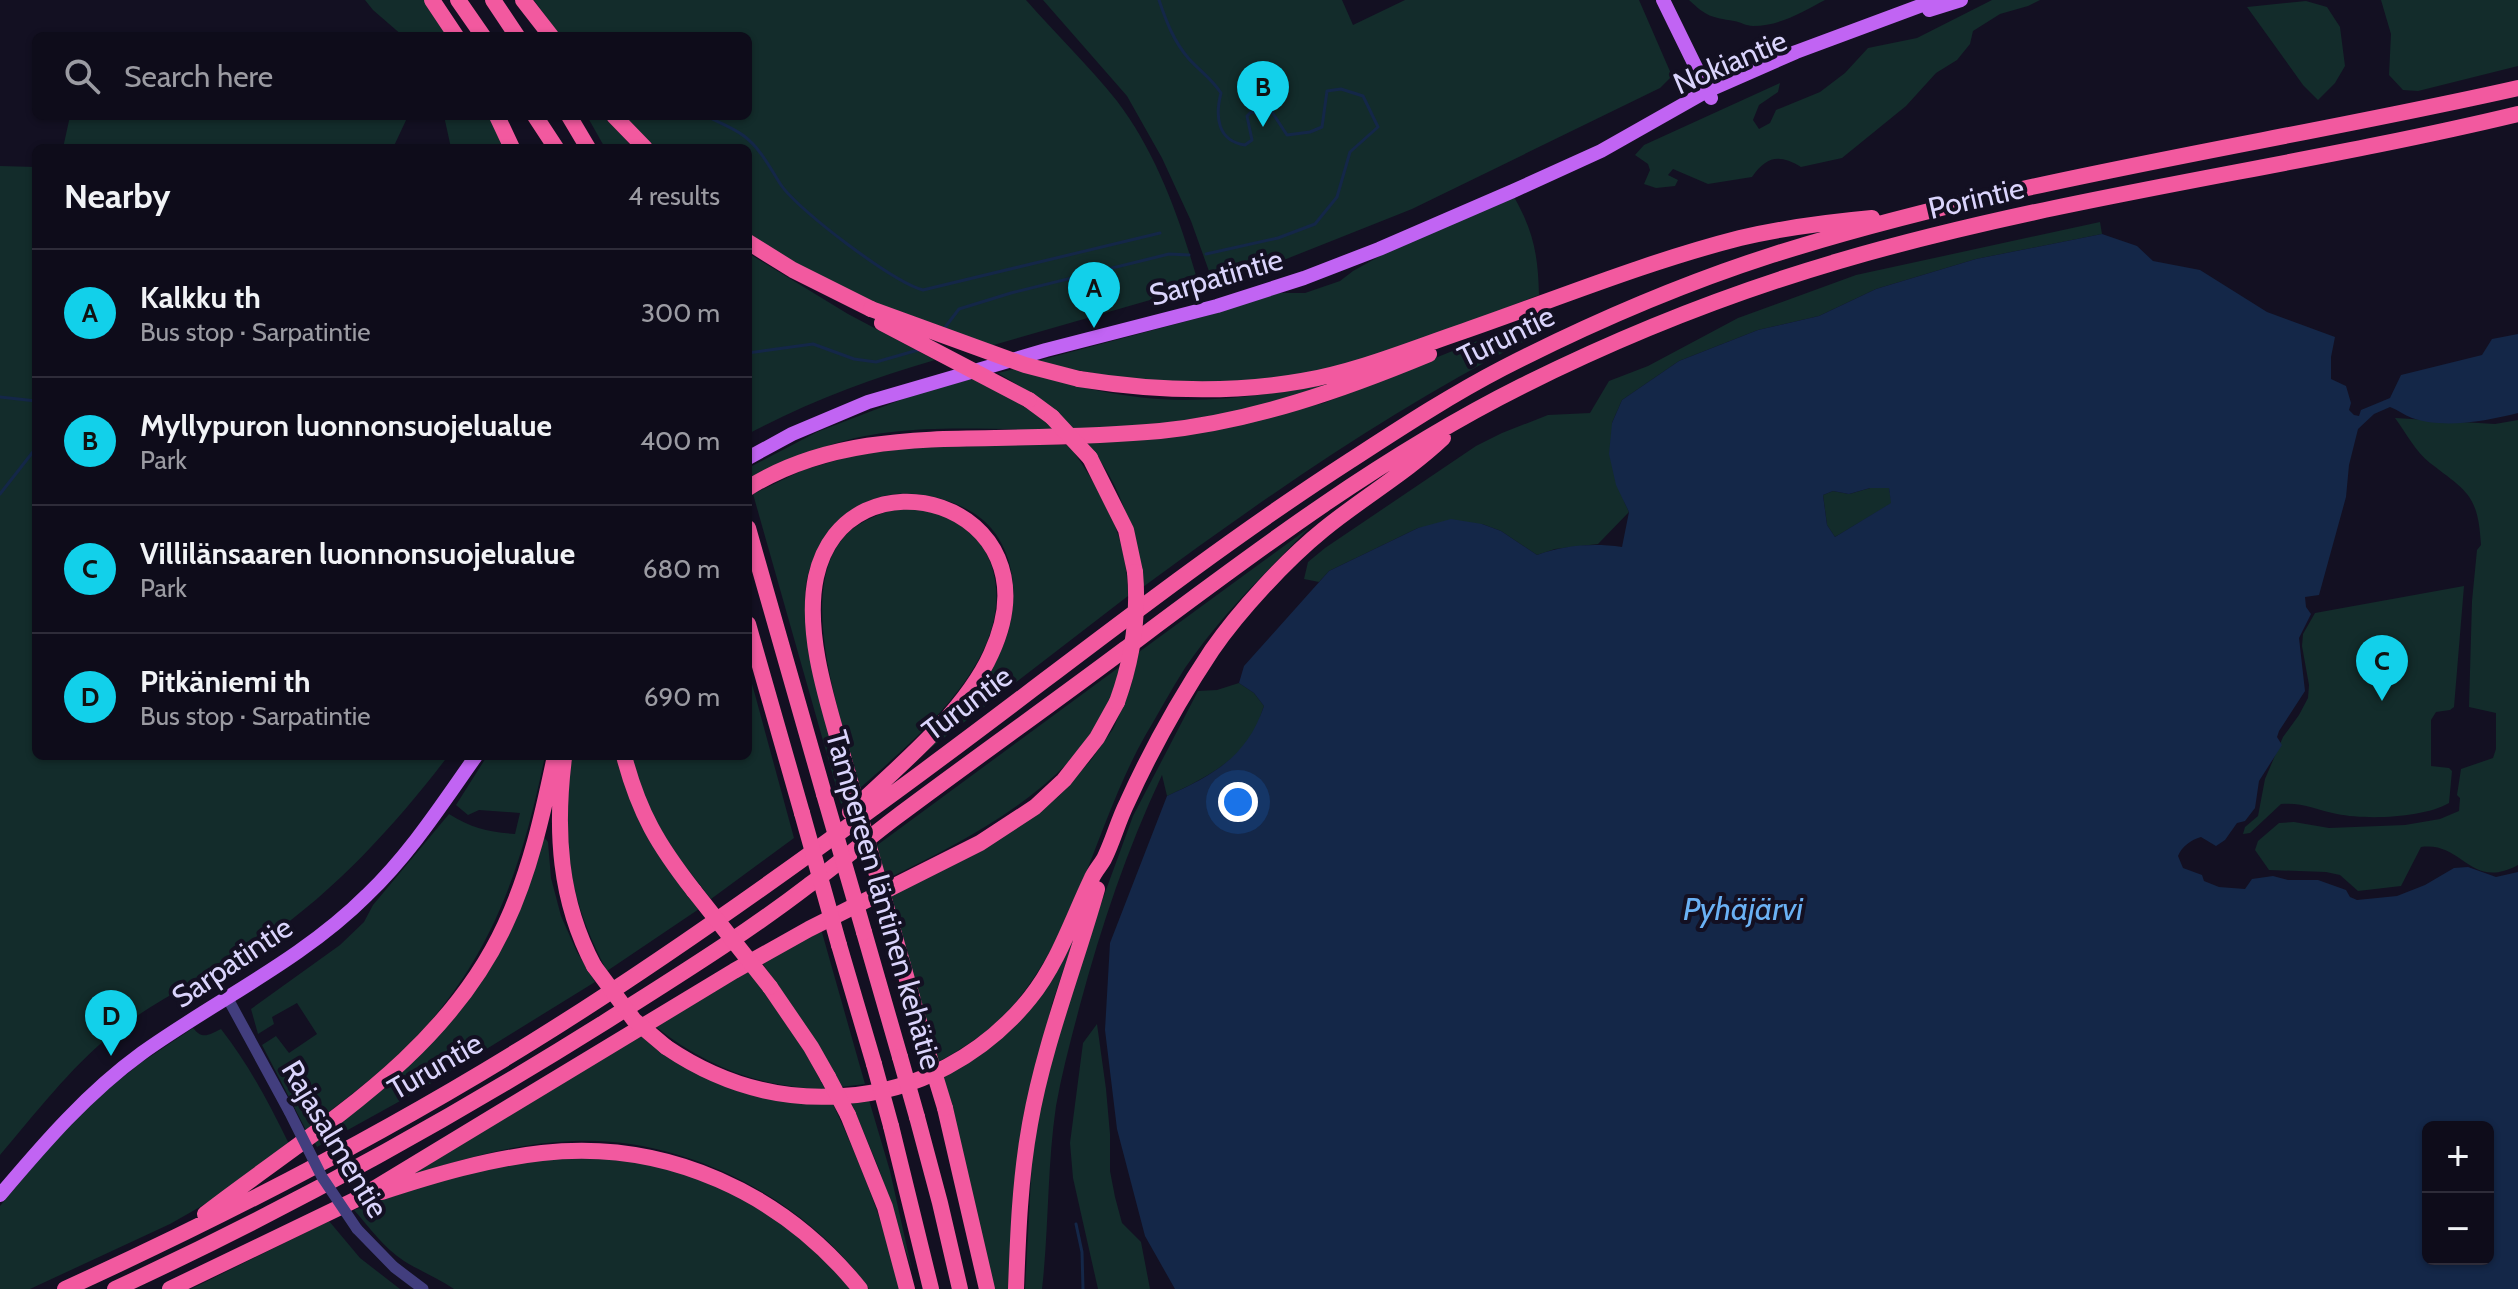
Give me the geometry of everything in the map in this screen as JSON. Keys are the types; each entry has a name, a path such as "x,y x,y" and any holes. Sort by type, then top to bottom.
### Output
{"highway":[{"path":"432,0 453,32"},
{"path":"458,0 480,32"},
{"path":"493,0 514,32"},
{"path":"523,0 548,32"},
{"name":"Porintie","path":"1924,213 2518,88"},
{"name":"Porintie","path":"1471,413 1600,348 1657,324 1838,261 2035,212 2345,153 2518,114"},
{"path":"499,120 510,144"},
{"path":"538,120 553,144"},
{"path":"571,120 586,144"},
{"path":"618,120 641,144"},
{"path":"870,313 1025,365 1079,379 1175,390 1220,390 1301,381 1383,360 1589,285 1740,238 1815,224 1924,213"},
{"name":"Turuntie","path":"65,1289 303,1173 532,1042 793,866 1236,536 1458,392 1648,301 1764,258 1924,213"},
{"path":"170,1289 357,1199 734,971 836,915 980,843 1016,821 1052,791 1076,767 1109,721 1126,678 1135,637 1135,572 1126,530 1090,458 1052,417 1029,400 752,244"},
{"path":"752,486 814,458 871,444 943,438 1160,431 1229,420 1302,402 1367,380 1528,309"},
{"path":"1016,1289 1024,1169 1030,1125 1049,1043 1075,965 1104,860 1149,755 1213,649 1234,621 1320,532 1419,461 1471,413"},
{"name":"Turuntie","path":"115,1289 271,1214 383,1154 545,1060 677,976 804,889 891,821 1288,529 1471,413"},
{"path":"793,866 926,740 968,692 992,653 1004,615 1003,573 984,534 951,509 896,502 871,509 838,534 822,560 813,602 814,625 826,694 848,774 890,920 926,1046 945,1108 987,1289"},
{"name":"Tampereen läntinen kehätie","path":"752,542 917,1117 960,1289"},
{"name":"Tampereen läntinen kehätie","path":"752,638 874,1064 931,1289"},
{"path":"173,1239 370,1091 452,1011 487,959 515,901 537,834 554,760"},
{"path":"564,760 559,804 561,868 575,926 594,966 634,1020 685,1060 726,1080 791,1095 815,1098 857,1096 918,1080 979,1048 1030,998 1060,950 1092,877 1104,860"},
{"path":"625,760 633,790 652,834 770,987 828,1077 848,1115 885,1207 907,1289"},
{"path":"357,1199 450,1171 542,1153 594,1151 640,1155 726,1181 764,1202 812,1237 860,1289"}],"main road":[{"path":"1663,0 1709,95"},
{"name":"Nokiantie","path":"1513,191 1601,151 1796,52 1936,0"},
{"name":"Nokiantie","path":"1709,95 1961,0"},
{"name":"Sarpatintie","path":"752,456 829,416 868,402 1046,350 1217,306 1304,278 1513,191"},
{"name":"Sarpatintie","path":"0,1195 70,1114 142,1053 302,948 367,896 426,827 473,760"}],"street":[{"name":"Rajasalmentie","path":"227,997 322,1177 357,1229 394,1267 423,1289"}],"green space":[{"path":"365,0 426,0 446,32 398,32"},
{"path":"534,0 1026,0 1106,88 1132,122 1167,190 1199,286 990,346 946,332 820,280 752,238 752,144 647,144 624,120 752,120 752,32 557,32"},
{"path":"1043,0 1342,0 1353,25 1405,0 1639,0 1672,76 1660,88 1412,209 1251,273 1219,282 1210,274 1191,221 1162,158 1127,96"},
{"path":"1689,0 1825,0 1782,21 1753,26 1710,15"},
{"path":"1992,0 2040,0 2000,14 1973,31 1970,44 1957,60 1936,73 1906,106 1842,158 1801,167 1786,160 1774,159 1752,177 1708,184 1673,169 1668,175 1678,180 1675,186 1656,188 1644,184 1650,170 1648,164 1635,155 1644,145 1780,83 1778,92 1759,105 1753,120 1759,129 1770,123 1776,110 1820,92 1845,73 1868,48 1917,38"},
{"path":"2381,0 2518,0 2518,66 2418,91 2403,90 2389,75 2391,34"},
{"path":"2306,1 2327,7 2340,27 2345,66 2335,83 2318,100 2303,85 2247,7"},
{"path":"69,120 406,120 395,144 64,144"},
{"path":"445,120 494,120 505,144 450,144"},
{"path":"589,120 608,120 630,144 603,144"},
{"path":"0,166 32,167 32,760 445,760 365,854 318,898 249,950 130,1020 112,1034 67,1076 0,1155"},
{"path":"1514,197 1534,244 1539,295 1395,350 1290,376 1206,383 1121,377 1037,361 1279,293 1305,293 1340,281 1389,251"},
{"path":"2100,222 2102,234 1976,259 1876,289 1819,316 1758,330 1679,361 1622,400 1612,423 1624,501 1629,512 1598,544 1555,549 1537,555 1501,531 1482,524 1418,528 1329,571 1319,582 1304,579 1308,562 1325,548 1476,446 1548,415 1590,413 1609,381 1648,366 1738,318 1856,275"},
{"path":"752,255 848,314 935,360 840,392 752,432"},
{"path":"1549,312 1555,326 1447,384 1343,447 1143,587 1135,546 1119,494 1087,442 1266,417 1324,403"},
{"path":"1014,369 1098,390 1162,399 1244,397 1344,381 1236,412 1165,423 1074,430 1036,396 998,373"},
{"path":"975,378 1020,401 1055,430 937,429 878,434 822,448 752,479 752,466 817,432 916,394"},
{"path":"2395,418 2495,424 2518,420 2518,865 2488,872 2447,851 2421,847 2401,886 2358,891 2340,875 2269,870 2255,850 2258,841 2279,823 2294,822 2329,828 2405,825 2440,819 2459,811 2460,798 2457,795 2461,769 2493,758 2496,749 2496,713 2469,707 2472,601 2477,550 2481,545 2474,505 2454,481 2425,459"},
{"path":"933,444 1069,445 1111,516 1123,553 1128,596 902,770 977,687 1001,650 1013,605 1010,564 999,539 986,523 970,511 945,500 927,495 893,494 861,504 847,513 817,550 808,573 805,598 812,649 847,799 841,804 753,494 803,470 869,451"},
{"path":"1870,488 1889,488 1892,503 1835,537 1827,525 1823,495 1833,491 1849,494"},
{"path":"899,507 942,513 968,529 991,564 996,597 991,629 978,660 959,690 910,744 860,788 826,655 822,618 824,585 833,555 850,531 867,520"},
{"path":"1310,527 1228,612 1180,676 1128,770 1070,911 1034,978 995,1024 938,1062 890,891 1058,797 1113,729 1130,690 1139,652"},
{"path":"2464,586 2454,707 2436,712 2431,720 2431,766 2452,771 2449,803 2410,815 2379,817 2349,816 2303,805 2281,804 2250,833 2243,834 2245,827 2258,816 2265,779 2283,737 2308,698 2309,685 2302,646 2303,634 2315,613"},
{"path":"1122,665 1097,726 1065,766 994,822 887,879 876,846"},
{"path":"1239,683 1254,693 1264,706 1252,737 1224,764 1167,796 1162,775 1116,888 1080,1005 1056,1106 1042,1289 1025,1289 1033,1142 1048,1072 1091,931 1133,816 1198,691 1217,690"},
{"path":"752,684 794,838 711,899 679,858 647,808 632,760 752,760"},
{"path":"484,760 544,760 528,827 506,894 476,957 457,987 405,1048 306,1130 262,1045 276,1036 289,1053 317,1034 297,1003 272,1017 274,1024 258,1034 251,1009 340,945 364,922 373,905 449,814 480,828 515,834 520,813 479,810 468,815 456,805"},
{"path":"572,760 620,760 639,820 671,872 699,909 607,971 575,892 568,841"},
{"path":"544,837 548,842 551,878 561,916 595,982 420,1090 317,1147 313,1139 455,1013"},
{"path":"1079,923 1052,1004 1031,1092 1009,1289 994,1289 942,1073 977,1054"},
{"path":"821,929 865,1084 841,1087 818,1045 761,961"},
{"path":"748,968 803,1048 825,1089 778,1084 734,1072 694,1053 655,1026"},
{"path":"1097,1024 1115,1197 1122,1223 1141,1242 1150,1289 1098,1289 1073,1178 1070,1143 1083,1043"},
{"path":"193,1028 203,1035 221,1029 241,1056 289,1144 214,1199 170,1224 30,1289 0,1289 0,1206 56,1139 103,1093"},
{"path":"641,1034 671,1057 717,1083 751,1095 778,1100 833,1104 871,1195 902,1289 869,1289 843,1257 812,1227 777,1201 740,1179 658,1149 616,1142 551,1142 484,1154 396,1181"},
{"path":"869,1100 890,1171 912,1270 879,1169 851,1102"},
{"path":"594,1156 654,1164 712,1183 766,1211 807,1241 851,1289 454,1289 397,1256 354,1210 492,1167 539,1159"},
{"path":"329,1221 360,1258 400,1289 191,1289"}],"water":[{"name":"Pyhäjärvi","path":"2102,234 2137,246 2153,261 2200,270 2267,312 2335,337 2331,379 2346,386 2351,403 2349,410 2359,416 2361,410 2390,398 2401,375 2482,355 2492,339 2518,334 2518,413 2479,421 2438,423 2412,418 2390,407 2374,414 2358,429 2349,465 2346,497 2319,595 2305,597 2311,614 2299,638 2305,691 2279,731 2277,737 2282,745 2259,781 2255,808 2245,821 2237,823 2225,840 2216,846 2201,837 2187,844 2178,856 2183,868 2202,875 2204,881 2219,887 2245,889 2252,879 2273,876 2288,880 2318,880 2346,890 2350,897 2357,900 2397,896 2425,885 2454,868 2468,867 2496,877 2518,872 2518,1289 1175,1289 1145,1236 1117,1129 1105,1030 1110,943 1167,796 1226,762 1248,739 1257,724 1264,706 1254,693 1239,683 1244,666 1329,571 1418,528 1451,519 1482,524 1501,531 1537,555 1579,546 1622,547 1629,512 1616,485 1609,454 1612,423 1622,400 1679,361 1758,330 1819,316 1876,289 1976,259","holes":["1870,488 1889,488 1891,503 1835,537 1827,525 1823,495 1833,491 1849,494"]}],"waterway":[{"path":"1159,0 1179,46 1221,93 1218,110 1220,126 1236,143 1245,145 1252,140 1247,116 1264,107 1270,109 1287,135 1322,127 1327,91 1341,89 1363,96 1378,127 1350,152 1337,197 1315,224 1278,238 1206,254"},
{"path":"715,120 750,141 791,197 826,228 891,274 923,290 1160,233"},
{"path":"943,330 959,309 1011,293 1169,254 1189,255"},
{"path":"752,352 813,344 854,359 876,362 918,350"},
{"path":"0,397 32,401"},
{"path":"0,494 32,453"},
{"path":"1076,1224 1082,1252 1083,1289"}],"place":[{"name":"Myllypuron luonnonsuojelualue","path":"1263,127"},
{"name":"Kalkku th","path":"1094,328"},
{"name":"Villilänsaaren luonnonsuojelualue","path":"2382,701"},
{"name":"Pitkäniemi th","path":"111,1056"}]}
